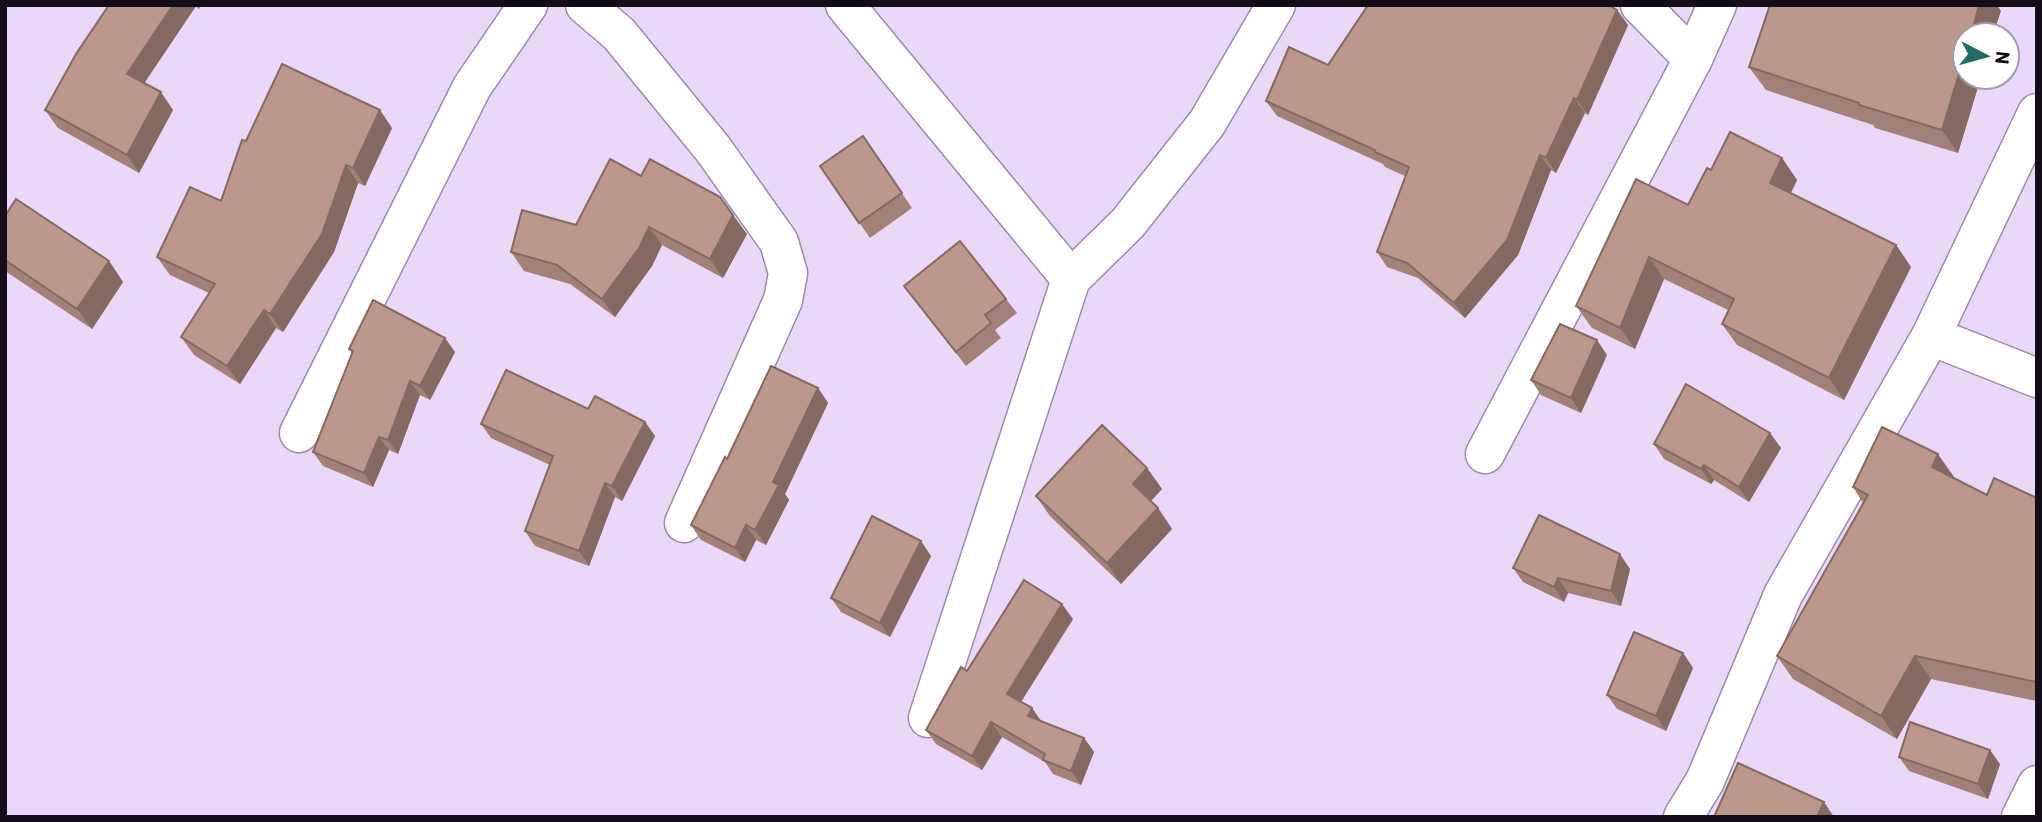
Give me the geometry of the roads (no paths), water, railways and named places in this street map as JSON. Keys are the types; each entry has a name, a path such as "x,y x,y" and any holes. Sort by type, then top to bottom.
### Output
{"street":[{"path":"299,433 472,87 528,5"},
{"path":"585,5 619,34 713,149 779,242 788,273 783,300 684,523"},
{"path":"845,5 1070,279"},
{"path":"928,718 1070,279 1128,223 1207,123 1276,5"},
{"path":"1640,5 1693,59"},
{"path":"1485,454 1693,59 1717,5"},
{"path":"1683,817 1705,781 1783,595 1931,336 2037,113"},
{"path":"1931,336 2037,378"},
{"path":"2021,817 2037,785"}]}
